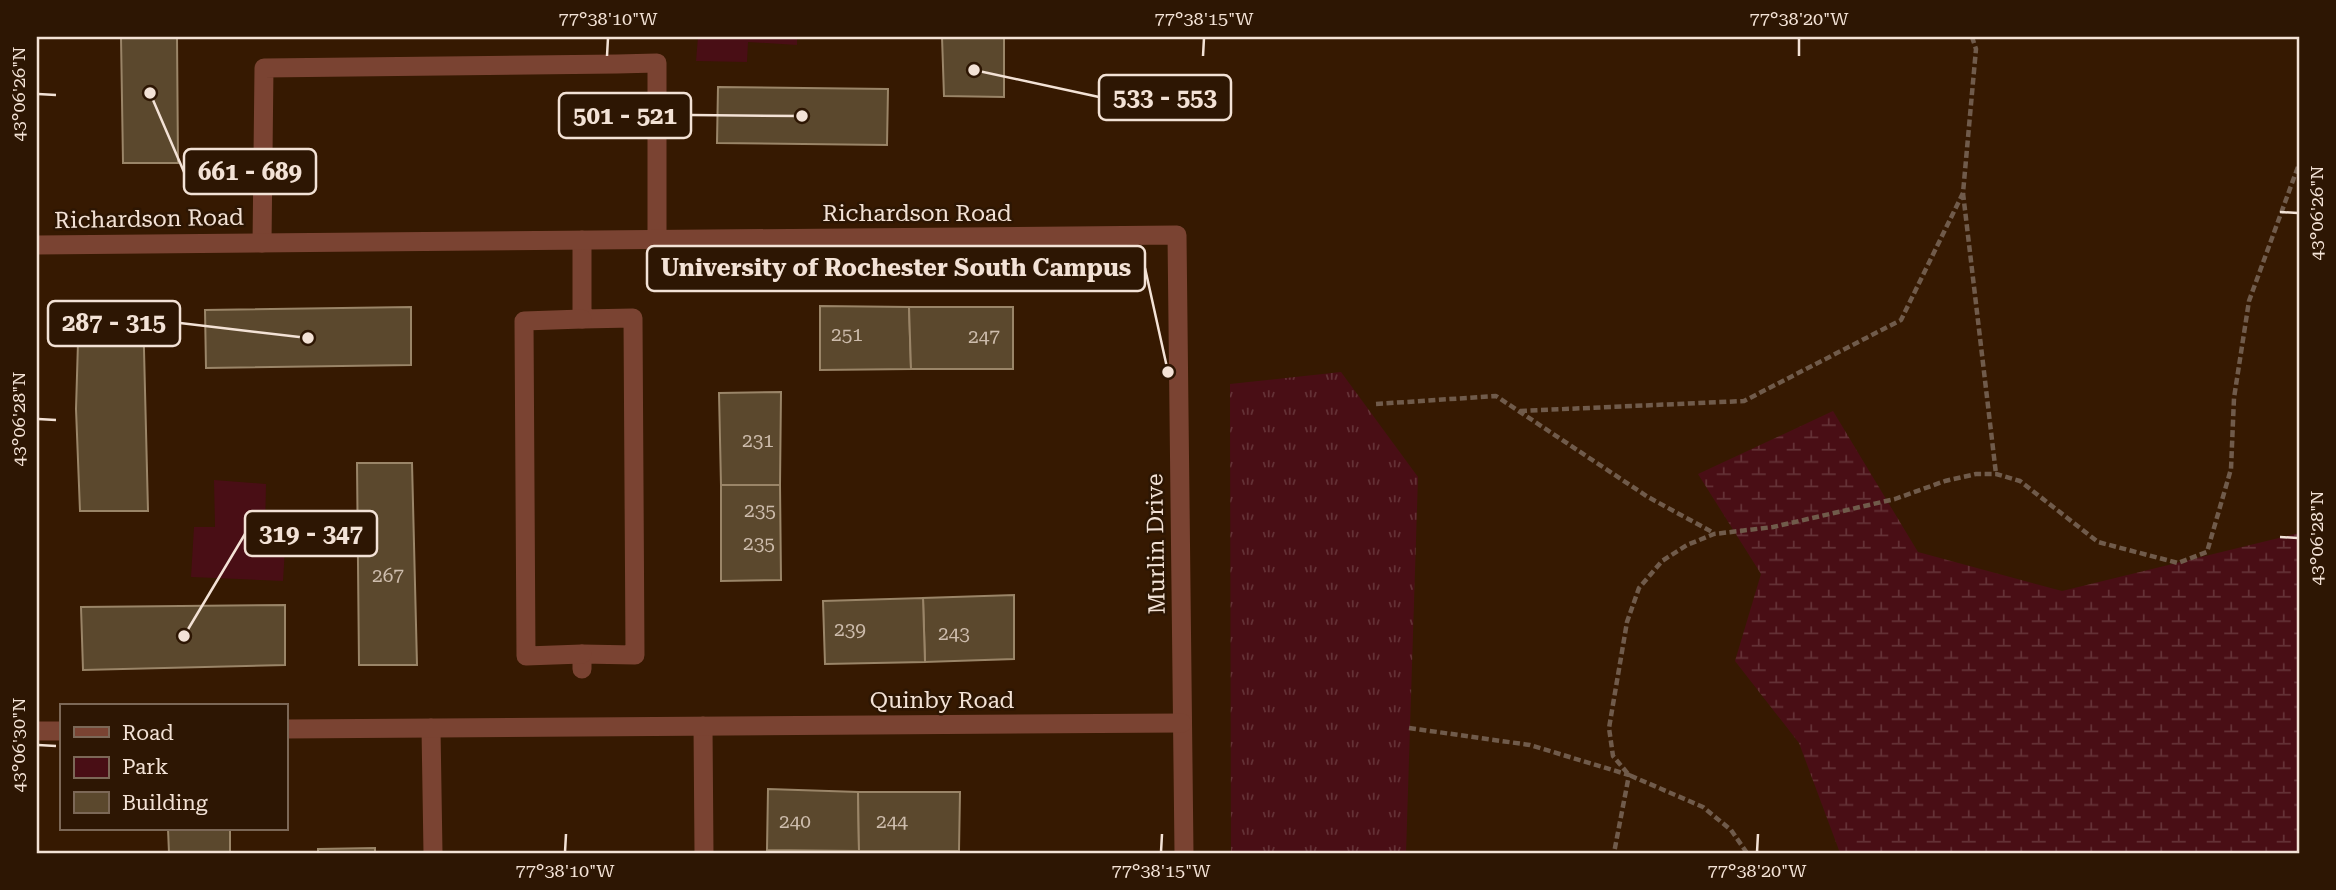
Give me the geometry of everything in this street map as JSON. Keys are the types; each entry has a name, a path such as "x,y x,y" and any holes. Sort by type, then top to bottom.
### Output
{"street":[{"name":"Richardson Road","path":"262,243 264,68 630,63 657,63 657,239"},
{"name":"Richardson Road","path":"37,245 1177,235"},
{"name":"Murlin Drive","path":"1177,235 1184,853"},
{"path":"582,240 582,319"},
{"path":"633,318 635,655 582,662 526,656 523,471 524,321 582,319 633,318"},
{"name":"Quinby Road","path":"287,729 1182,723"},
{"path":"703,726 704,853"},
{"path":"431,728 433,853"},
{"path":"37,731 60,731"}],"path":[{"path":"1972,37 1976,49 1963,192 1996,474"},
{"path":"1629,775 1613,756 1609,728 1627,622 1639,588 1662,561 1687,545 1714,534 1773,527 1895,499 1945,481 1976,474 1996,474 2020,481 2098,542 2178,563 2207,552 2231,469 2234,398 2249,301 2299,164"},
{"path":"1520,411 1744,401 1900,320 1963,192"},
{"path":"1376,404 1496,396 1648,497 1714,534"},
{"path":"1409,728 1530,745 1629,775 1703,807 1731,830 1747,853"},
{"path":"1614,853 1629,775"}],"shaded area":[{"path":"37,37 2299,37 2299,853 37,853"}],"green space":[{"path":"698,37 797,37 797,45 748,42 747,62 696,61"},
{"path":"1341,372 1418,477 1406,853 1231,853 1230,384"},
{"path":"1833,411 1918,552 2062,591 2299,533 2299,853 1840,853 1799,743 1735,661 1761,574 1698,474"},
{"path":"214,480 266,484 265,528 286,532 283,581 191,577 194,527 215,527"}],"building":[{"path":"121,37 177,37 178,163 123,163"},
{"path":"942,37 1004,37 1004,97 944,96"},
{"path":"718,87 888,89 887,145 717,143"},
{"path":"820,306 909,307 911,369 820,370"},
{"path":"411,307 411,365 206,368 205,310"},
{"path":"909,307 1013,307 1013,369 911,369"},
{"path":"79,309 143,310 148,511 80,511 76,409"},
{"path":"781,392 780,485 721,485 719,393"},
{"path":"357,463 412,463 417,665 359,665"},
{"path":"721,485 780,485 781,580 721,581"},
{"path":"1014,595 1014,659 925,662 923,598"},
{"path":"923,598 925,662 825,664 823,601"},
{"path":"285,605 285,665 83,670 81,607"},
{"path":"768,789 858,792 859,851 767,850"},
{"path":"858,792 960,792 959,851 859,851"},
{"path":"168,830 230,830 230,853 169,853"},
{"path":"375,848 375,853 318,853 318,849"}],"place":[{"name":"533 - 553","path":"974,70"},
{"name":"661 - 689","path":"150,93"},
{"name":"501 - 521","path":"802,116"},
{"name":"287 - 315","path":"308,338"},
{"name":"University of Rochester South Campus","path":"1168,372"},
{"name":"319 - 347","path":"184,636"}]}
